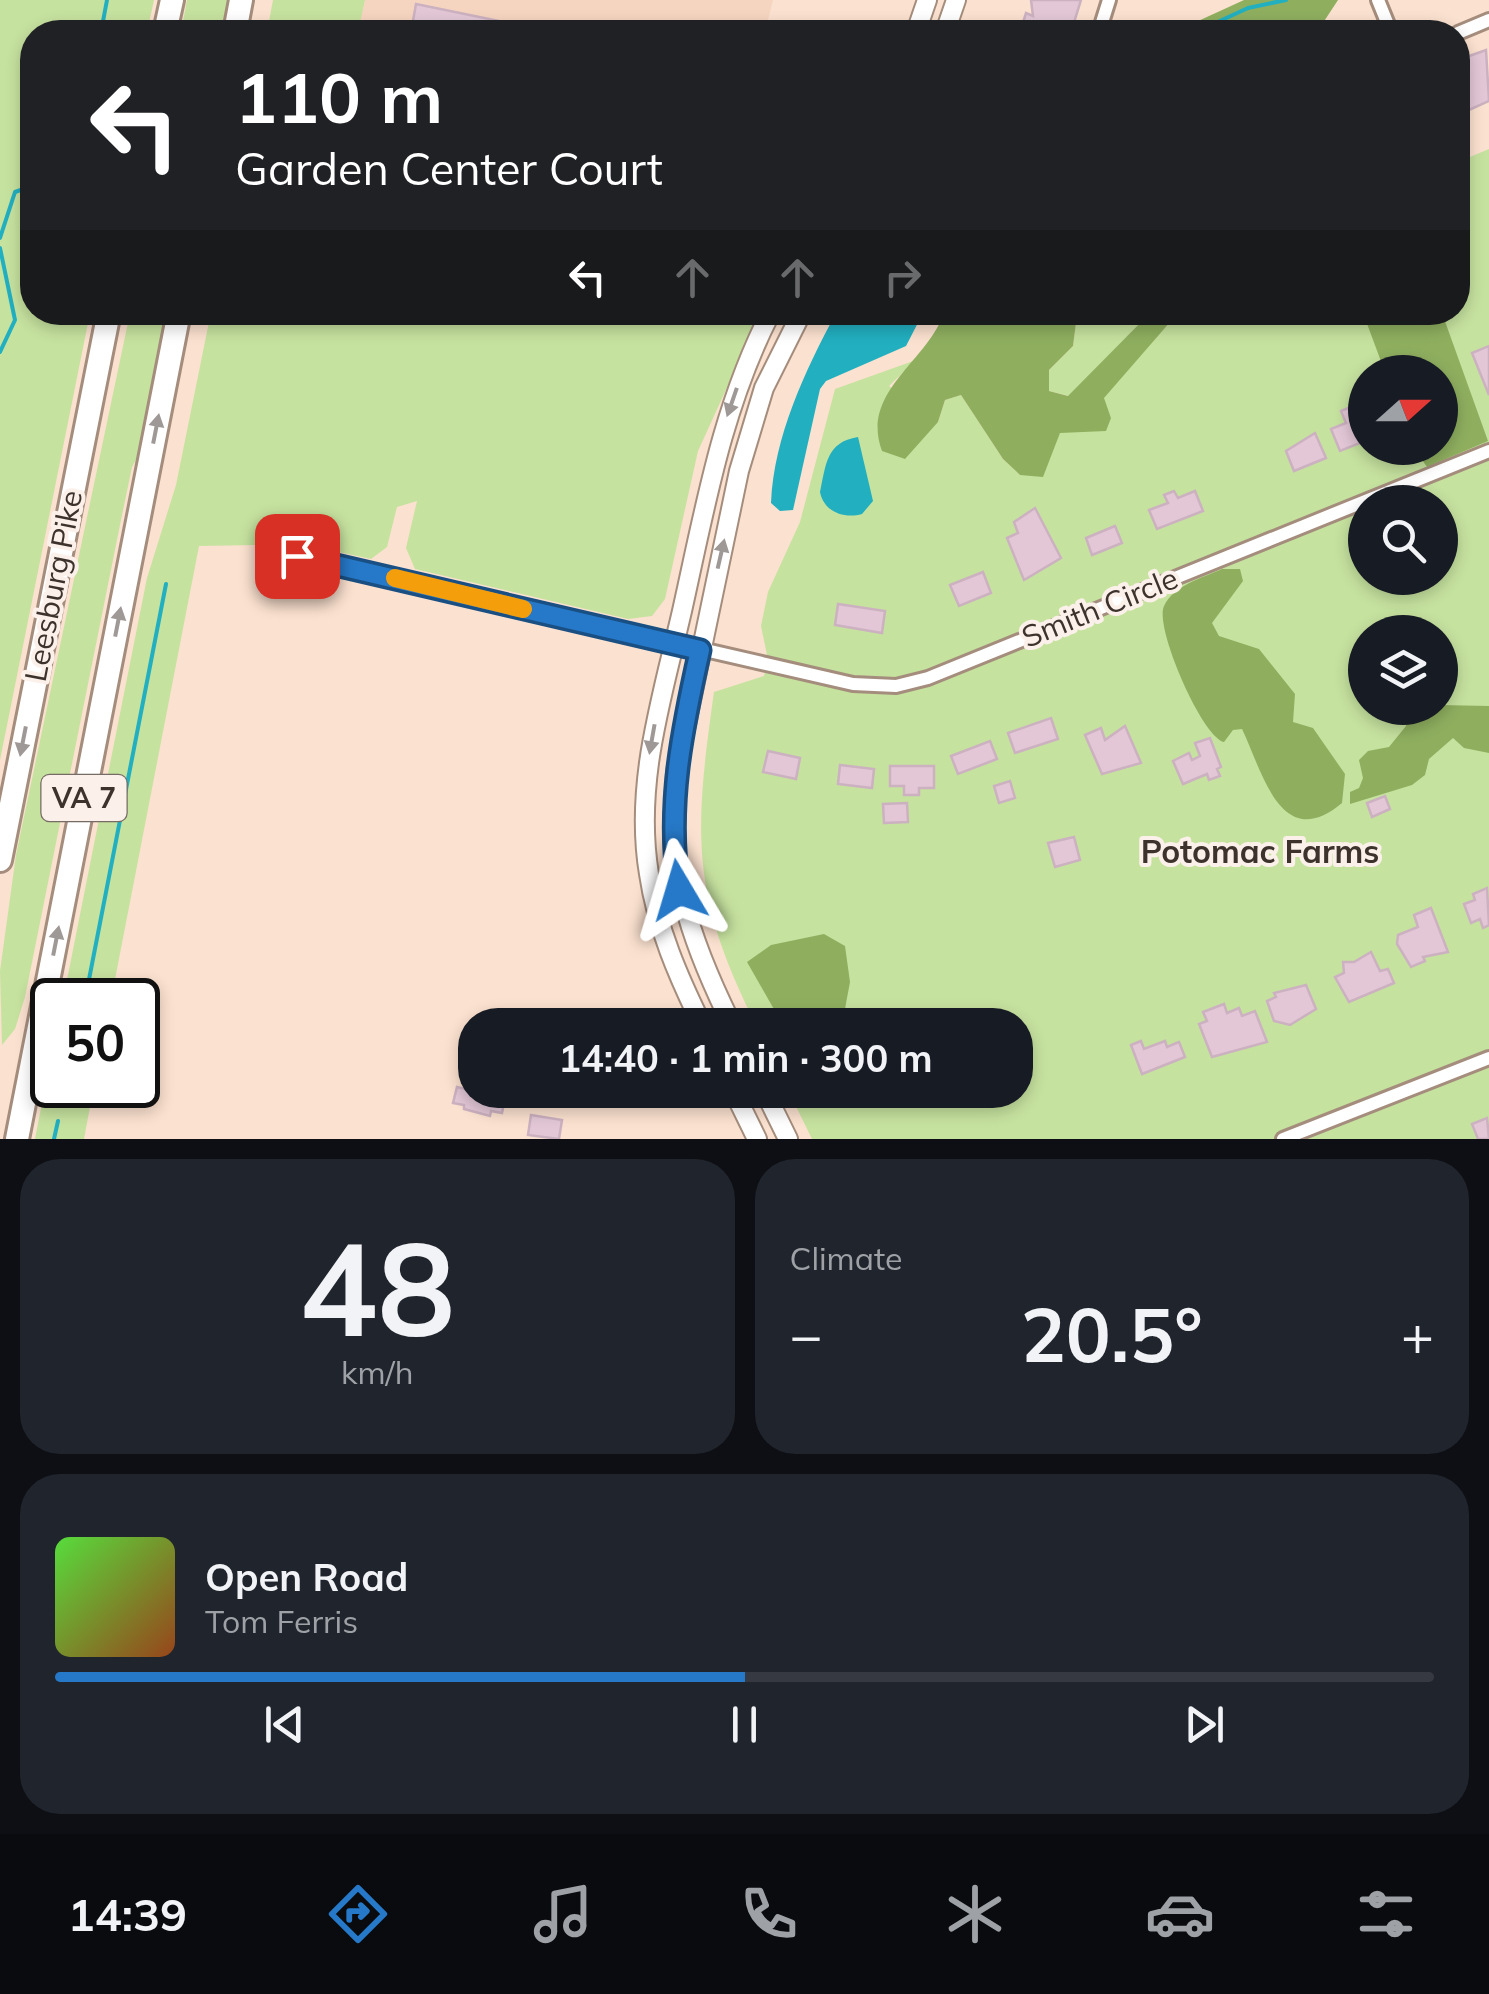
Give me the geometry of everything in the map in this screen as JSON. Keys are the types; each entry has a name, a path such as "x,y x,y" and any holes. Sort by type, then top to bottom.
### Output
{"highway":[{"name":"Leesburg Pike","path":"0,860 106,325"},
{"name":"VA 7","path":"17,1139 176,325"}],"main road":[{"path":"695,1008 665,941 648,872 647,772 725,422 766,325"},
{"path":"724,1008 697,952 674,857 676,772 700,650 756,414 796,325"},
{"path":"743,1108 758,1139"},
{"path":"773,1108 788,1139"}],"street":[{"name":"Smith Circle","path":"297,556 864,686 913,684 1489,451"},
{"path":"1283,1139 1489,1058"}],"shaded area":[{"path":"365,0 773,0 768,20 361,20"}],"green space":[{"path":"0,0 154,0 150,20 20,20 20,325 88,325 0,760"},
{"path":"187,0 231,0 227,20 183,20"},
{"path":"273,0 365,0 361,20 269,20"},
{"path":"1244,0 1338,0 1325,20 1200,20"},
{"path":"1489,149 1489,1139 812,1139 797,1108 1033,1108 1033,1008 748,1008 734,979 708,899 701,825 714,692 764,676 768,660 761,626 768,592 800,522 835,389 916,360 889,386 938,422 945,400 961,395 1003,459 1020,475 1060,433 1111,418 1103,398 1167,325 1470,325 1470,157"},
{"path":"127,325 166,325 140,453 132,467 25,997 15,1029 2,1045 0,971 16,855"},
{"path":"208,325 756,325 698,451 665,599 652,616 628,619 415,569 406,548 417,501 397,507 387,547 371,559 329,550 295,525 279,528 263,545 199,546 115,978 67,978 147,578 176,485"},
{"path":"939,325 1076,325 1073,346 1049,370 1049,391 1068,396 1138,325 1168,325 1104,398 1111,418 1106,431 1060,433 1043,477 1020,475 1003,459 961,395 945,400 938,422 905,459 882,451 878,430 887,394"},
{"path":"1076,325 1138,325 1069,396 1049,391 1049,370 1073,346"},
{"path":"1367,325 1446,325 1457,355 1379,355"},
{"path":"1458,358 1488,441 1458,454"},
{"path":"1222,569 1240,569 1243,581 1212,623 1219,636 1259,649 1295,694 1293,722 1313,728 1345,774 1342,803 1321,816 1304,819 1289,814 1267,785 1242,729 1233,730 1224,742 1215,736 1182,680 1166,635 1164,606 1181,587"},
{"path":"1458,705 1489,706 1489,753 1464,748 1453,738 1429,759 1425,775 1412,785 1350,804 1350,792 1359,788 1363,778 1359,760 1368,751 1389,747 1406,726 1458,725"},
{"path":"824,934 845,946 850,982 845,1008 773,1008 747,962 771,945"},
{"path":"41,1108 90,1108 84,1139 35,1139"}],"water":[{"path":"830,325 917,325 906,346 826,381 820,389 793,510 780,511 771,503 773,478 785,429"},
{"path":"858,437 873,501 862,514 842,515 826,505 820,492 833,449"}],"building":[{"path":"1031,0 1081,0 1075,20 1024,20 1026,13 1033,16"},
{"path":"416,4 494,20 413,20"},
{"path":"1486,50 1489,101 1470,110 1470,56"},
{"path":"1489,346 1489,395 1472,353"},
{"path":"1348,408 1348,448 1340,451 1331,429 1346,423 1341,411"},
{"path":"1315,433 1326,458 1294,471 1286,451"},
{"path":"1174,491 1178,498 1195,491 1203,511 1157,529 1149,510 1168,503 1164,495"},
{"path":"1035,508 1061,558 1024,580 1007,538 1018,533 1014,522"},
{"path":"1115,526 1122,543 1092,555 1086,538"},
{"path":"983,572 991,593 959,606 950,585"},
{"path":"838,604 885,611 882,633 835,625"},
{"path":"1051,718 1058,739 1015,753 1008,733"},
{"path":"1125,726 1141,763 1102,774 1085,735 1101,728 1105,740"},
{"path":"1210,738 1221,767 1217,769 1220,776 1209,780 1207,774 1183,784 1173,761 1189,753 1192,760 1200,756 1195,743"},
{"path":"990,741 997,759 958,774 951,756"},
{"path":"768,751 800,758 796,779 763,772"},
{"path":"840,765 874,769 872,788 838,784"},
{"path":"890,766 934,766 934,788 919,788 919,795 904,795 904,786 890,786"},
{"path":"1010,781 1015,798 999,803 994,786"},
{"path":"1385,796 1390,809 1372,817 1367,803"},
{"path":"907,803 908,822 884,823 883,804"},
{"path":"1074,837 1080,860 1055,867 1048,843"},
{"path":"1487,888 1489,925 1483,928 1480,919 1471,923 1464,904 1475,900 1473,894"},
{"path":"1431,908 1448,952 1423,957 1425,961 1411,967 1397,944 1398,935 1418,927 1414,915"},
{"path":"1371,952 1380,971 1388,969 1394,983 1349,1002 1335,977 1344,973 1343,962 1354,962"},
{"path":"1306,985 1316,1009 1290,1025 1274,1021 1267,1001 1276,997 1274,993"},
{"path":"1224,1004 1227,1013 1239,1008 1242,1016 1255,1011 1267,1042 1212,1057 1199,1024 1207,1021 1203,1012"},
{"path":"1141,1041 1144,1049 1165,1041 1167,1047 1179,1042 1185,1057 1142,1074 1131,1045"},
{"path":"503,1108 502,1113 491,1111 490,1116 464,1109"},
{"path":"531,1115 562,1120 559,1139 528,1135"},
{"path":"1487,1118 1489,1139 1478,1139 1472,1124"}],"waterway":[{"path":"103,20 107,0"},
{"path":"1222,20 1248,8 1286,0"},
{"path":"0,238 15,192 20,190"},
{"path":"0,248 15,320 0,352"},
{"path":"89,978 166,584"},
{"path":"54,1139 58,1121"}],"slow traffic":[{"path":"395,578 523,609"}],"district":[{"name":"Potomac Farms","path":"1260,852"}],"route":[{"path":"297,556 700,650 676,772 672,819 679,890"}]}
